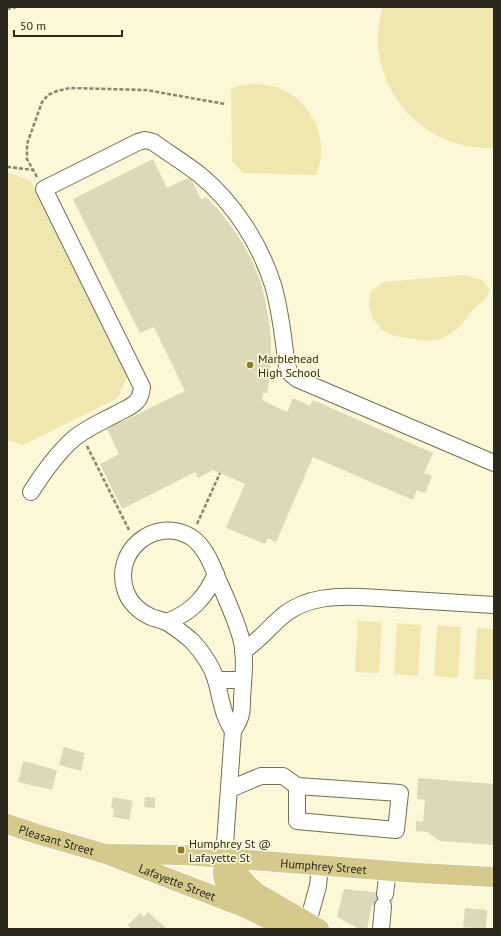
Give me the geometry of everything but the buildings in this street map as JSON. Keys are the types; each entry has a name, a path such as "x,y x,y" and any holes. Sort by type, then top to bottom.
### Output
{"main road":[{"name":"Pleasant Street","path":"7,824 106,854"},
{"name":"Humphrey Street","path":"106,854 186,855 320,866 494,877"},
{"name":"Lafayette Street","path":"106,854 248,909 288,929"},
{"name":"Lafayette Street","path":"224,858 223,874 225,883 228,889 248,909"},
{"path":"224,858 257,893 313,926"}],"lane":[{"path":"31,492 55,458 71,441 80,433 137,402 141,394 142,387 44,189 138,142 145,140 152,142 200,175 219,193 235,212 251,235 264,260 273,285 280,316 287,366 290,373 296,379 494,463"},
{"path":"224,858 233,731 241,714 243,680 242,643 235,619 203,548 191,538 178,532 164,530 148,535 136,543 128,554 123,567 123,580 126,593 136,608 151,617 167,622 192,642 203,656 213,672 225,716 233,731"},
{"path":"167,622 183,614 197,603 205,594 216,574"},
{"path":"243,650 252,645 285,614 297,606 319,599 349,597 494,605"},
{"path":"216,680 243,680"},
{"path":"230,789 261,776 283,776 297,786 400,793 396,830 297,821 297,786"},
{"path":"313,926 320,866"},
{"path":"381,929 388,870"}],"path":[{"path":"7,10 16,7"},
{"path":"44,189 27,159 27,144 42,102 56,91 70,88 146,90 225,104"},
{"path":"7,167 34,170"},
{"path":"80,433 136,543"},
{"path":"191,538 220,473"}],"shaded area":[{"path":"382,7 494,7 494,148 473,147 453,142 434,134 403,108 392,91 384,73 379,52 378,35"},
{"path":"262,84 284,90 292,95 307,109 316,126 321,144 319,167 316,175 243,173 232,161 231,89 242,85"},
{"path":"7,172 31,181 128,374 118,398 23,445 7,440"},
{"path":"463,275 482,280 490,290 484,300 470,312 462,324 452,333 441,339 428,341 395,336 382,330 373,319 369,307 371,291 384,282"},
{"path":"358,621 382,622 379,673 355,672"},
{"path":"397,623 421,625 418,676 394,674"},
{"path":"437,625 461,627 458,678 434,676"},
{"path":"477,628 494,629 494,680 474,679"}],"place":[{"name":"Marblehead High School","path":"250,365"},
{"name":"Humphrey St @ Lafayette St","path":"181,850"}]}
